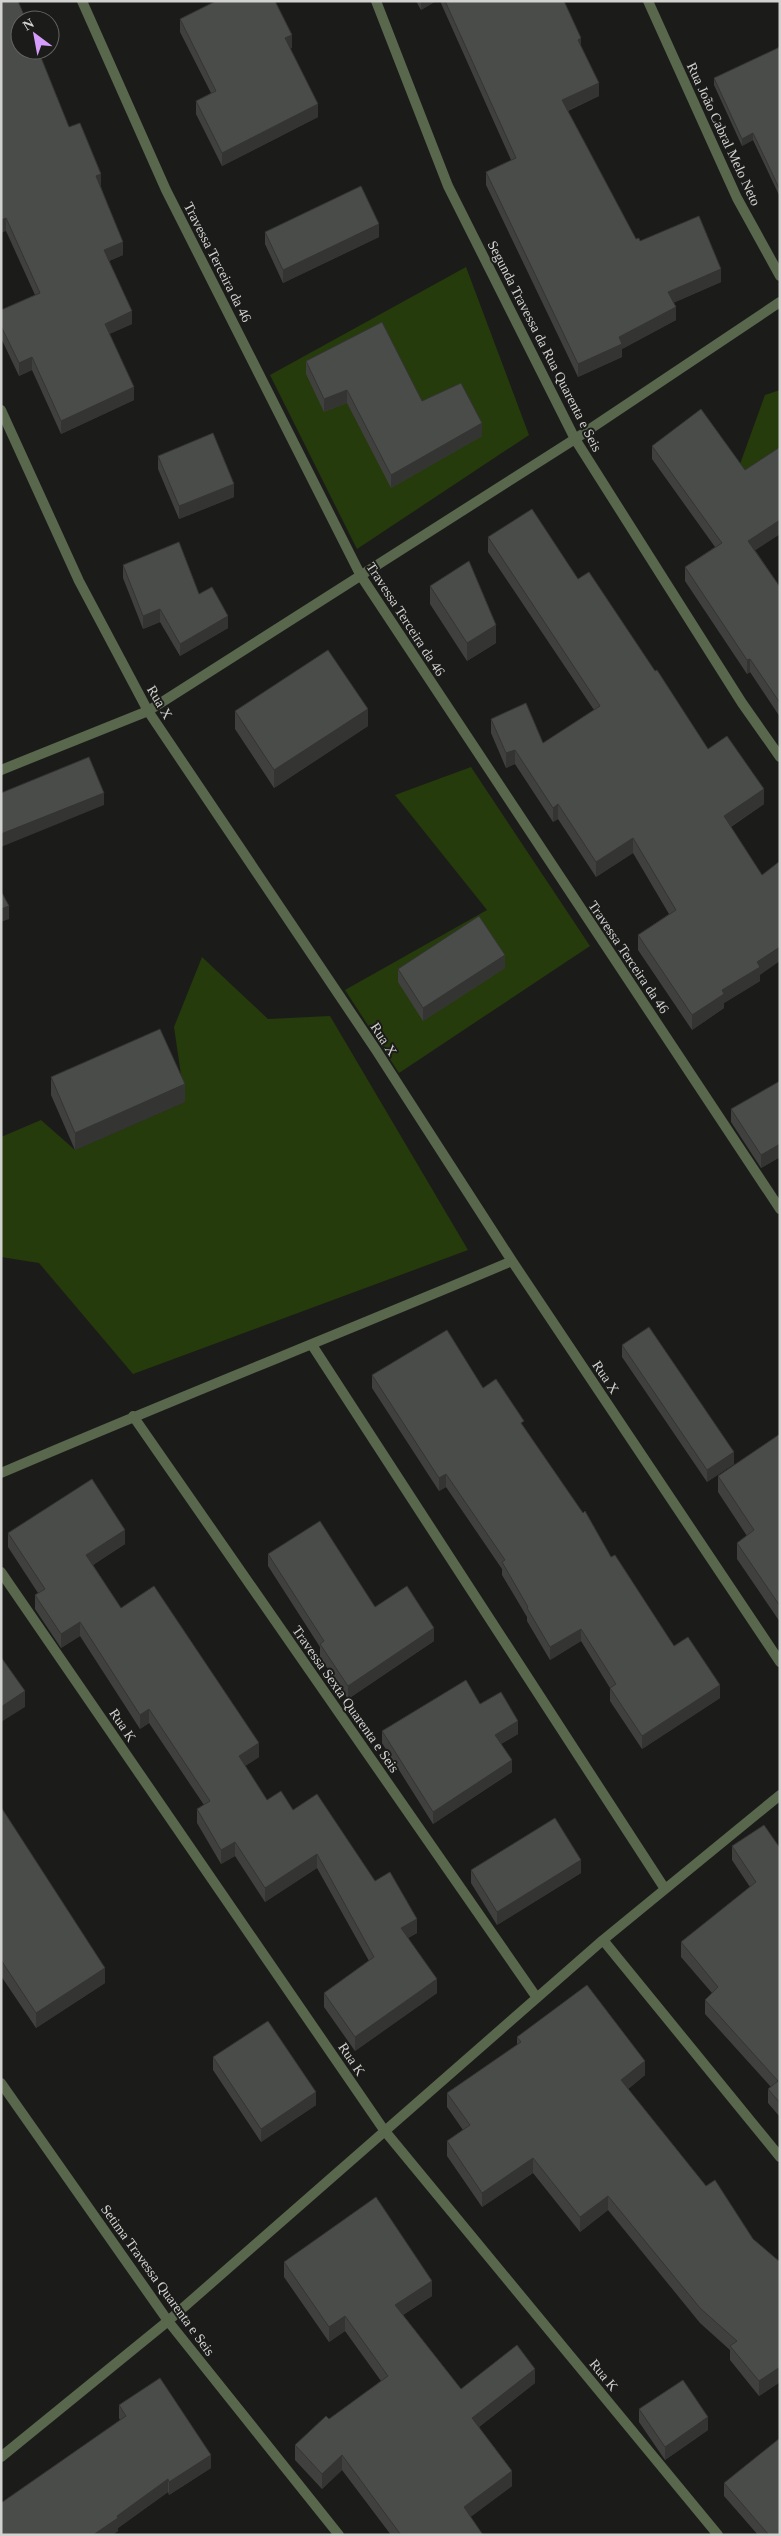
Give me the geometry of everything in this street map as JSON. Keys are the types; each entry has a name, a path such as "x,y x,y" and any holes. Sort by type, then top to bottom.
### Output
{"street":[{"name":"Travessa Terceira da 46","path":"82,1 166,190 360,576 780,1210"},
{"name":"Segunda Travessa da Rua Quarenta e Seis","path":"376,1 448,186 575,439 742,704 780,757"},
{"name":"Rua João Cabral Melo Neto","path":"648,1 737,198 780,276"},
{"path":"1,770 148,711 575,439 780,302"},
{"name":"Rua X","path":"1,410 79,581 148,711 376,1050 512,1261 780,1662"},
{"path":"1,1473 133,1416 312,1345 512,1261"},
{"path":"312,1345 665,1889"},
{"name":"Travessa Sexta Quarenta e Seis","path":"133,1416 536,1998"},
{"name":"Rua K","path":"1,1572 384,2130 718,2535"},
{"path":"1,2457 168,2322 384,2130 603,1940 780,1795"},
{"path":"603,1940 780,2157"},
{"name":"Setima Travessa Quarenta e Seis","path":"1,2083 168,2322 339,2535"}],"green space":[{"path":"466,267 529,435 357,549 270,375"},
{"path":"780,390 780,461 749,481 740,464 765,395"},
{"path":"471,767 590,946 399,1073 345,990 487,910 395,795"},
{"path":"202,957 268,1019 330,1016 468,1250 133,1374 39,1263 1,1257 1,1137 41,1120 75,1150 185,1102 174,1027"}],"building":[{"path":"1,1 18,1 22,10 10,10 10,60 42,60 69,127 80,123 101,174 96,176 123,242 104,250 132,311 105,324 134,387 61,421 32,357 19,363 1,326 1,310 40,293 6,218 1,220"},
{"path":"216,1 275,1 292,35 285,38 318,104 222,153 196,101 216,91 180,19"},
{"path":"445,1 564,1 581,38 578,40 599,83 562,100 636,239 639,238 640,241 699,216 721,269 668,292 676,307 619,337 622,344 578,364 486,172 516,158"},
{"path":"780,47 779,188 753,133 742,139 714,78"},
{"path":"361,186 379,224 283,270 265,232"},
{"path":"382,322 422,401 461,383 482,423 391,475 347,390 324,399 306,361"},
{"path":"701,409 745,470 780,447 780,520 748,541 780,587 780,703 750,659 747,660 685,567 722,543 652,446"},
{"path":"213,433 234,484 179,506 158,456"},
{"path":"532,509 578,579 589,572 655,671 657,670 708,749 727,736 764,789 724,816 762,875 780,861 780,947 757,962 760,967 722,990 724,994 692,1015 638,935 676,910 633,838 596,862 558,804 553,808 515,750 506,753 491,719 526,703 543,743 600,706 488,537"},
{"path":"179,542 199,594 212,587 228,616 180,644 160,609 143,616 123,565"},
{"path":"469,561 496,625 467,643 430,586"},
{"path":"328,650 368,709 274,770 235,711"},
{"path":"89,757 104,793 1,834 1,793"},
{"path":"1,891 9,906 1,909"},
{"path":"479,916 505,955 423,1008 398,969"},
{"path":"160,1029 185,1084 75,1133 51,1077"},
{"path":"780,1081 780,1144 761,1155 731,1109"},
{"path":"649,1327 734,1452 707,1470 622,1345"},
{"path":"447,1330 483,1388 496,1379 524,1421 521,1423 583,1513 585,1511 611,1557 615,1555 674,1646 688,1637 720,1685 642,1736 610,1688 616,1684 581,1629 550,1647 502,1562 505,1560 446,1474 439,1478 372,1375"},
{"path":"780,1434 780,1606 737,1543 754,1530 718,1476"},
{"path":"92,1479 125,1530 86,1555 121,1608 154,1586 259,1743 239,1756 267,1800 281,1791 293,1810 317,1794 375,1881 390,1872 417,1919 401,1928 437,1979 355,2037 324,1993 374,1957 317,1854 265,1888 235,1842 221,1850 197,1809 210,1801 149,1709 140,1715 80,1622 61,1634 35,1595 45,1589 8,1533"},
{"path":"320,1521 375,1607 407,1586 434,1628 348,1686 320,1644 324,1641 268,1554"},
{"path":"1,1657 25,1691 1,1707"},
{"path":"466,1680 480,1704 501,1692 518,1721 495,1735 512,1760 433,1812 382,1731"},
{"path":"1,1807 105,1968 36,2013 1,1960"},
{"path":"555,1818 581,1860 497,1912 471,1870"},
{"path":"764,1825 780,1848 780,2103 768,2089 778,2081 705,2000 718,1987 681,1942 756,1882 732,1846"},
{"path":"587,1985 645,2061 621,2080 706,2186 715,2180 753,2239 780,2262 780,2367 759,2381 730,2346 737,2341 700,2308 608,2196 580,2217 533,2158 482,2193 447,2141 470,2125 447,2093 521,2042 517,2037"},
{"path":"268,2021 316,2092 261,2129 213,2057"},
{"path":"376,2197 432,2281 395,2305 461,2389 517,2345 535,2369 472,2418 512,2471 464,2507 483,2535 401,2535 342,2455 322,2474 295,2445 326,2416 329,2419 388,2376 345,2316 329,2327 284,2262"},
{"path":"160,2378 211,2455 169,2482 168,2479 93,2535 1,2535 1,2503 126,2416 119,2405"},
{"path":"683,2380 708,2417 665,2447 639,2409"},
{"path":"780,2438 780,2535 769,2535 724,2483"}]}
